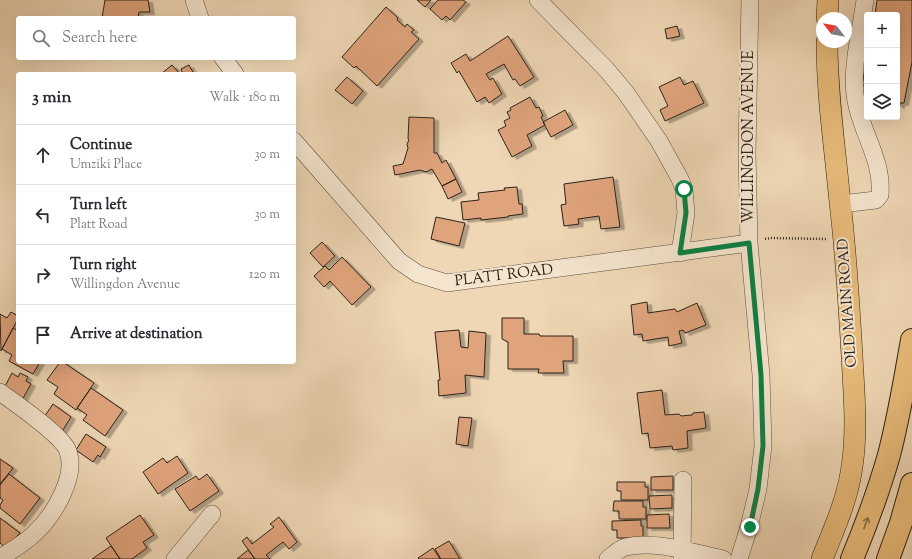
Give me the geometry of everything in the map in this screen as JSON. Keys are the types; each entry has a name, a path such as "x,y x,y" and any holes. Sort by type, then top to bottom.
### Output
{"highway":[{"path":"852,559 889,455 904,387 912,340"},
{"path":"888,559 901,523 912,484"}],"main road":[{"path":"827,12 828,0"},
{"name":"OLD MAIN ROAD","path":"822,559 838,520 844,500 851,474 855,447 851,346 841,204 831,113 827,48"}],"street":[{"path":"194,0 199,16"},
{"path":"538,0 606,69 626,93 659,141 684,189 686,213 680,253"},
{"name":"WILLINGDON AVENUE","path":"739,559 750,527 758,489 763,446 761,375 749,243 747,153 750,0"},
{"path":"841,204 876,200 879,197 880,192 879,171 875,154 861,122 856,99 854,73 865,0"},
{"path":"224,60 233,72"},
{"name":"PLATT ROAD","path":"296,143 399,261 418,274 447,283 749,243"},
{"path":"0,392 55,434 68,450 69,467 68,479 56,507 35,533 22,544 1,556"},
{"path":"682,555 683,480"},
{"path":"176,559 212,514"},
{"path":"608,559 624,547 643,545 661,546 682,555 723,559"}],"path":[{"path":"749,243 770,238 830,239 843,237"}],"building":[{"path":"105,0 148,0 150,12 139,12 138,16 102,16"},
{"path":"417,0 431,0 425,7"},
{"path":"438,0 463,0 466,2 450,20 446,16 442,20 430,9"},
{"path":"877,0 912,0 912,62 904,103 900,103 900,12 875,12"},
{"path":"386,7 405,27 407,24 414,30 411,32 419,39 377,86 356,66 354,68 342,57"},
{"path":"677,26 680,36 667,39 665,29"},
{"path":"508,36 534,77 520,86 515,79 513,80 504,64 486,74 490,80 493,78 502,94 489,103 485,97 477,102 459,71 457,73 451,63 466,54 470,61"},
{"path":"172,65 178,72 163,72"},
{"path":"189,65 193,72 182,72 181,69"},
{"path":"864,74 864,85 862,85"},
{"path":"347,77 363,91 352,104 335,90"},
{"path":"680,77 684,85 693,81 704,103 665,121 660,110 668,106 659,87"},
{"path":"530,97 536,108 539,107 543,116 541,117 545,125 527,135 532,146 512,157 498,130 506,126 504,121 510,118 507,112 511,110 510,108"},
{"path":"565,110 573,125 551,137 543,122"},
{"path":"409,117 434,118 434,153 437,153 442,163 446,160 456,179 442,186 432,169 426,172 420,170 395,175 393,166 403,164 408,148"},
{"path":"613,177 620,227 601,229 599,216 578,219 579,224 564,226 561,205 566,204 564,184"},
{"path":"456,179 462,192 448,199 442,186"},
{"path":"517,187 519,204 522,204 523,214 481,220 481,218 463,220 461,202 479,200 478,193"},
{"path":"436,217 465,223 459,246 431,239"},
{"path":"322,242 335,256 323,267 310,253"},
{"path":"342,257 371,287 352,305 330,281 324,287 314,276 325,266 329,270"},
{"path":"647,302 648,313 675,309 677,312 697,303 706,325 685,333 683,330 679,331 682,343 669,346 668,337 643,341 642,334 634,335 631,305"},
{"path":"11,312 16,315 16,323 1,351 0,314 7,318"},
{"path":"502,318 524,318 524,334 539,334 540,336 573,336 573,361 563,361 564,373 538,373 539,369 508,369 508,342 502,339"},
{"path":"13,328 16,330 16,364 39,364 33,374 9,361 12,355 2,349"},
{"path":"459,330 461,347 468,348 469,331 486,333 484,377 465,375 466,393 439,396 438,380 440,380 435,332"},
{"path":"59,364 66,364 94,383 76,410 54,394 58,387 47,380"},
{"path":"12,373 18,377 20,373 28,377 26,381 31,384 22,400 3,390"},
{"path":"91,388 123,410 105,436 83,420 87,415 77,408"},
{"path":"662,390 665,415 679,414 681,416 704,412 706,428 687,431 688,448 673,450 672,446 650,448 648,433 642,434 637,393"},
{"path":"53,404 71,417 61,433 42,420"},
{"path":"459,417 472,418 468,446 456,444"},
{"path":"86,434 106,447 100,457 98,455 93,462 76,450"},
{"path":"177,456 188,473 158,494 143,472 163,458 167,463"},
{"path":"0,459 13,468 0,484"},
{"path":"9,474 40,498 20,524 0,508 3,500 0,498 0,485"},
{"path":"207,474 219,491 190,511 175,489 196,476 199,480"},
{"path":"673,476 673,490 651,490 651,477"},
{"path":"617,482 645,482 645,487 648,487 648,500 621,500 621,491 617,491"},
{"path":"672,495 672,508 650,509 649,496"},
{"path":"614,501 643,501 643,507 646,507 646,519 619,519 619,511 613,511"},
{"path":"669,514 670,528 647,528 647,515"},
{"path":"140,515 154,535 143,542 147,548 132,559 120,559 106,538"},
{"path":"279,517 297,542 289,549 283,542 266,555 270,559 255,559 242,541 247,537 252,544 274,527 270,524"},
{"path":"0,518 20,533 6,548 0,543"},
{"path":"641,520 641,526 643,526 643,538 617,538 617,530 612,530 612,521"},
{"path":"449,541 460,559 441,559 435,549"},
{"path":"111,546 120,559 92,559"},
{"path":"433,548 440,559 418,558"},
{"path":"248,550 255,559 237,559"}],"route":[{"path":"684,189 686,213 680,253 749,243 761,375 763,446 758,489 750,527"}]}
